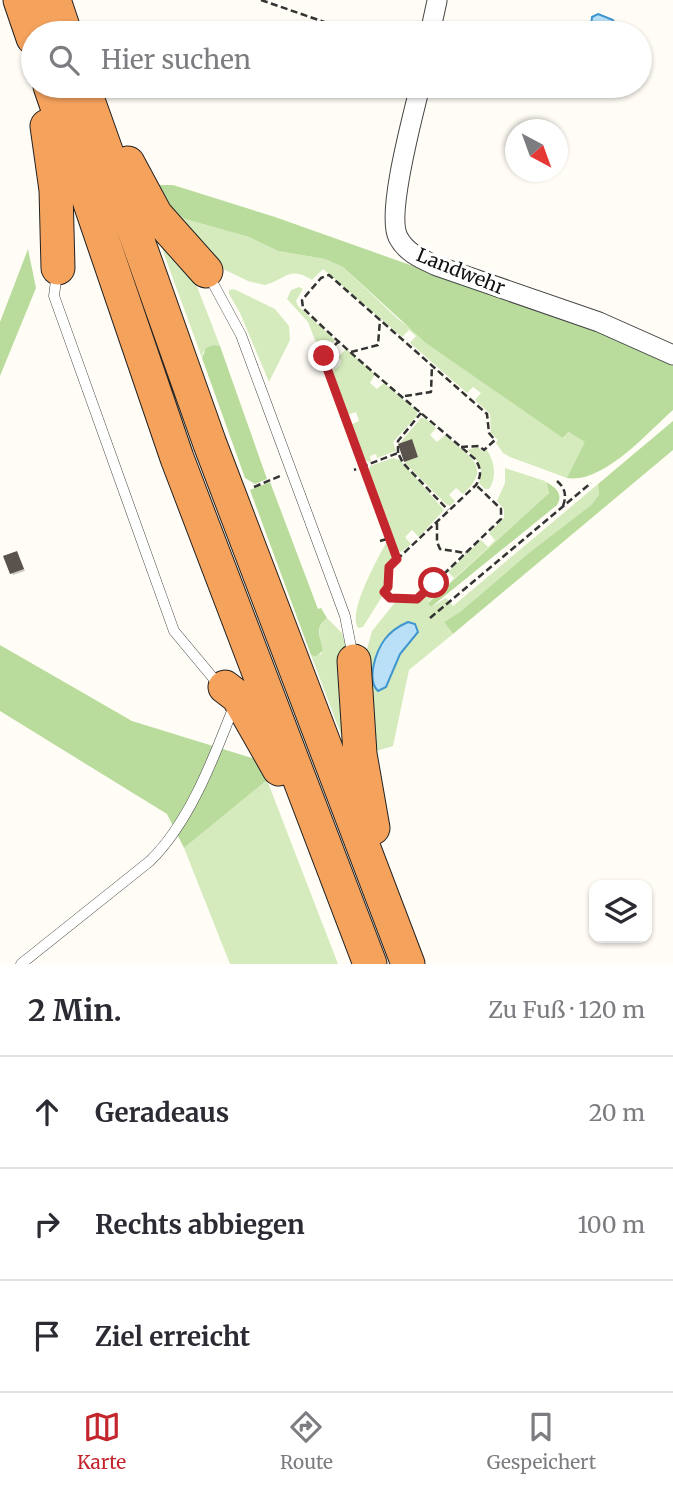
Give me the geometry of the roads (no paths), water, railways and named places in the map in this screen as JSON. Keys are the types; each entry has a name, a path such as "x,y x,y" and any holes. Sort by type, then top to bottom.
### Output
{"highway":[{"path":"20,0 27,21"},
{"path":"54,0 61,21"},
{"path":"43,98 56,190 58,268"},
{"path":"54,98 177,458 370,964"},
{"path":"88,100 162,222 206,271"},
{"path":"88,100 210,444 408,964"},
{"path":"354,660 364,781 380,859 378,886"},
{"path":"232,692 271,752 346,903"}],"street":[{"path":"433,21 437,1"},
{"name":"Landwehr","path":"417,98 394,208 396,234 406,248 437,266 609,326 673,355"}],"lane":[{"path":"21,964 150,861 163,846 183,816 206,772 232,692 214,679 174,631 54,296 58,268"},
{"path":"206,271 236,323 347,623 354,660"}],"water":[{"path":"598,14 614,21 592,21 592,17"},
{"path":"408,622 415,624 418,632 400,654 386,687 378,691 374,686 373,673 378,651 390,634"}]}
